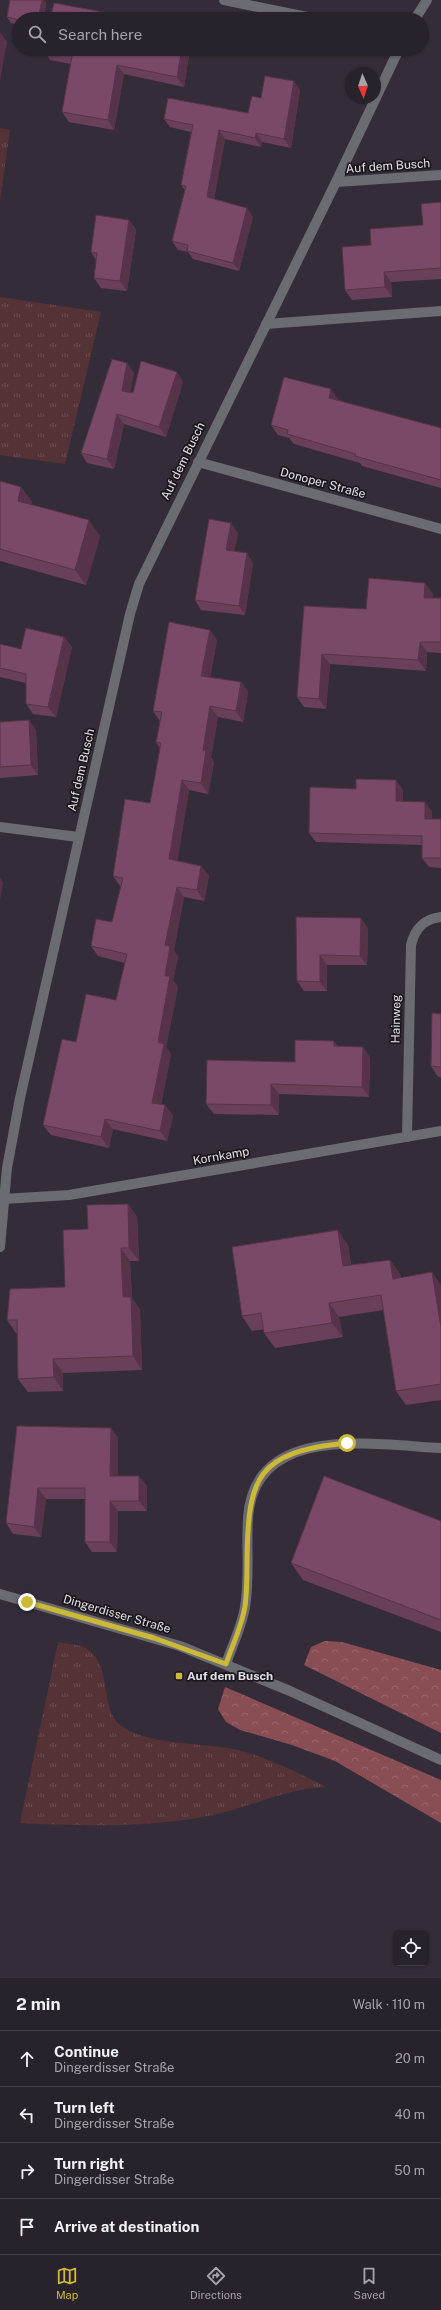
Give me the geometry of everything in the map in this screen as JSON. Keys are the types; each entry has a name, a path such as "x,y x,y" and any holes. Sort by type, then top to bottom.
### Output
{"street":[{"path":"224,0 283,12"},
{"path":"419,12 426,0"},
{"name":"Auf dem Busch","path":"0,1247 3,1199 11,1142 20,1098 78,837 130,614 139,584 336,182 396,56"},
{"name":"Auf dem Busch","path":"336,182 441,175"},
{"path":"266,324 441,311"},
{"name":"Donoper Straße","path":"198,462 441,529"},
{"path":"0,827 78,837"},
{"name":"Hainweg","path":"407,1137 411,945 418,928 426,922 441,917"},
{"name":"Kornkamp","path":"3,1199 76,1194 441,1131"},
{"path":"226,1664 245,1607 248,1518 254,1489 260,1477 275,1463 294,1453 316,1446 347,1443 441,1448"},
{"name":"Dingerdisser Straße","path":"0,1594 154,1638 226,1664 290,1691 441,1760"}],"green space":[{"path":"0,128 10,130 0,201"},
{"path":"0,297 101,312 65,464 0,455"},
{"path":"325,1641 342,1642 441,1670 441,1733 304,1665 311,1647"},
{"path":"58,1642 84,1647 95,1656 100,1666 107,1698 114,1718 120,1725 131,1732 159,1740 220,1747 245,1752 281,1765 326,1787 295,1791 223,1813 161,1823 67,1825 20,1823"},
{"path":"225,1687 441,1780 441,1823 335,1761 292,1745 240,1730 226,1722 218,1709"}],"building":[{"path":"10,0 42,0 39,12 12,12 12,18 7,17"},
{"path":"54,3 104,12 52,12"},
{"path":"72,56 181,56 177,77 117,65 108,120 62,112"},
{"path":"265,76 294,81 284,139 256,133 255,138 219,130 207,197 247,208 233,263 187,251 188,245 172,241 186,186 181,185 193,125 164,119 168,98 248,113 252,96 261,98"},
{"path":"441,202 441,268 384,272 385,287 345,290 342,247 371,245 370,229 423,225 421,204"},
{"path":"96,215 129,220 120,281 94,278 97,253 91,252"},
{"path":"112,359 127,363 122,391 133,393 141,361 177,372 159,427 117,414 107,459 81,453"},
{"path":"284,377 331,389 329,398 441,428 441,480 355,456 356,454 287,434 288,430 271,425"},
{"path":"0,481 21,487 18,501 89,520 75,570 0,549"},
{"path":"209,519 231,523 226,550 247,553 239,606 195,600"},
{"path":"369,578 425,583 424,598 441,598 441,642 420,642 418,660 322,654 319,699 297,697 304,606 366,609"},
{"path":"169,622 210,630 201,676 241,682 236,711 210,706 203,750 206,751 201,783 182,780 169,859 201,866 197,890 177,887 165,945 170,946 165,976 170,976 158,1042 164,1044 152,1103 165,1105 160,1131 105,1119 101,1137 43,1125 62,1039 76,1042 86,994 116,1000 127,954 91,946 96,919 112,922 123,878 113,876 125,799 150,803 161,743 156,742 162,712 153,711"},
{"path":"26,628 64,637 48,707 26,704 26,674 0,668 0,644 21,649"},
{"path":"29,720 31,765 0,767 0,722"},
{"path":"356,779 396,780 396,801 425,802 425,819 441,819 441,858 422,858 422,836 309,833 310,787 356,789"},
{"path":"296,917 361,918 360,956 320,955 320,982 297,981"},
{"path":"432,1013 441,1014 441,1067 431,1066"},
{"path":"295,1040 334,1041 334,1046 363,1047 362,1087 271,1084 271,1105 206,1104 207,1060 295,1062"},
{"path":"128,1204 129,1248 121,1248 123,1297 131,1297 133,1356 53,1359 54,1377 18,1379 17,1320 7,1320 10,1289 65,1287 63,1230 88,1229 87,1205"},
{"path":"338,1230 343,1266 390,1260 393,1279 432,1272 441,1328 441,1384 396,1391 381,1295 329,1303 332,1323 264,1333 261,1313 242,1316 232,1247"},
{"path":"17,1426 111,1428 110,1476 139,1476 139,1501 110,1501 110,1542 85,1542 85,1488 38,1488 34,1527 6,1523"},
{"path":"324,1476 441,1521 441,1620 291,1563"}],"place":[{"name":"Auf dem Busch","path":"179,1676"}],"route":[{"path":"27,1602 129,1630 180,1646 226,1664 245,1607 247,1586 248,1518 250,1501 260,1477 275,1463 294,1453 316,1446 347,1443"}]}
